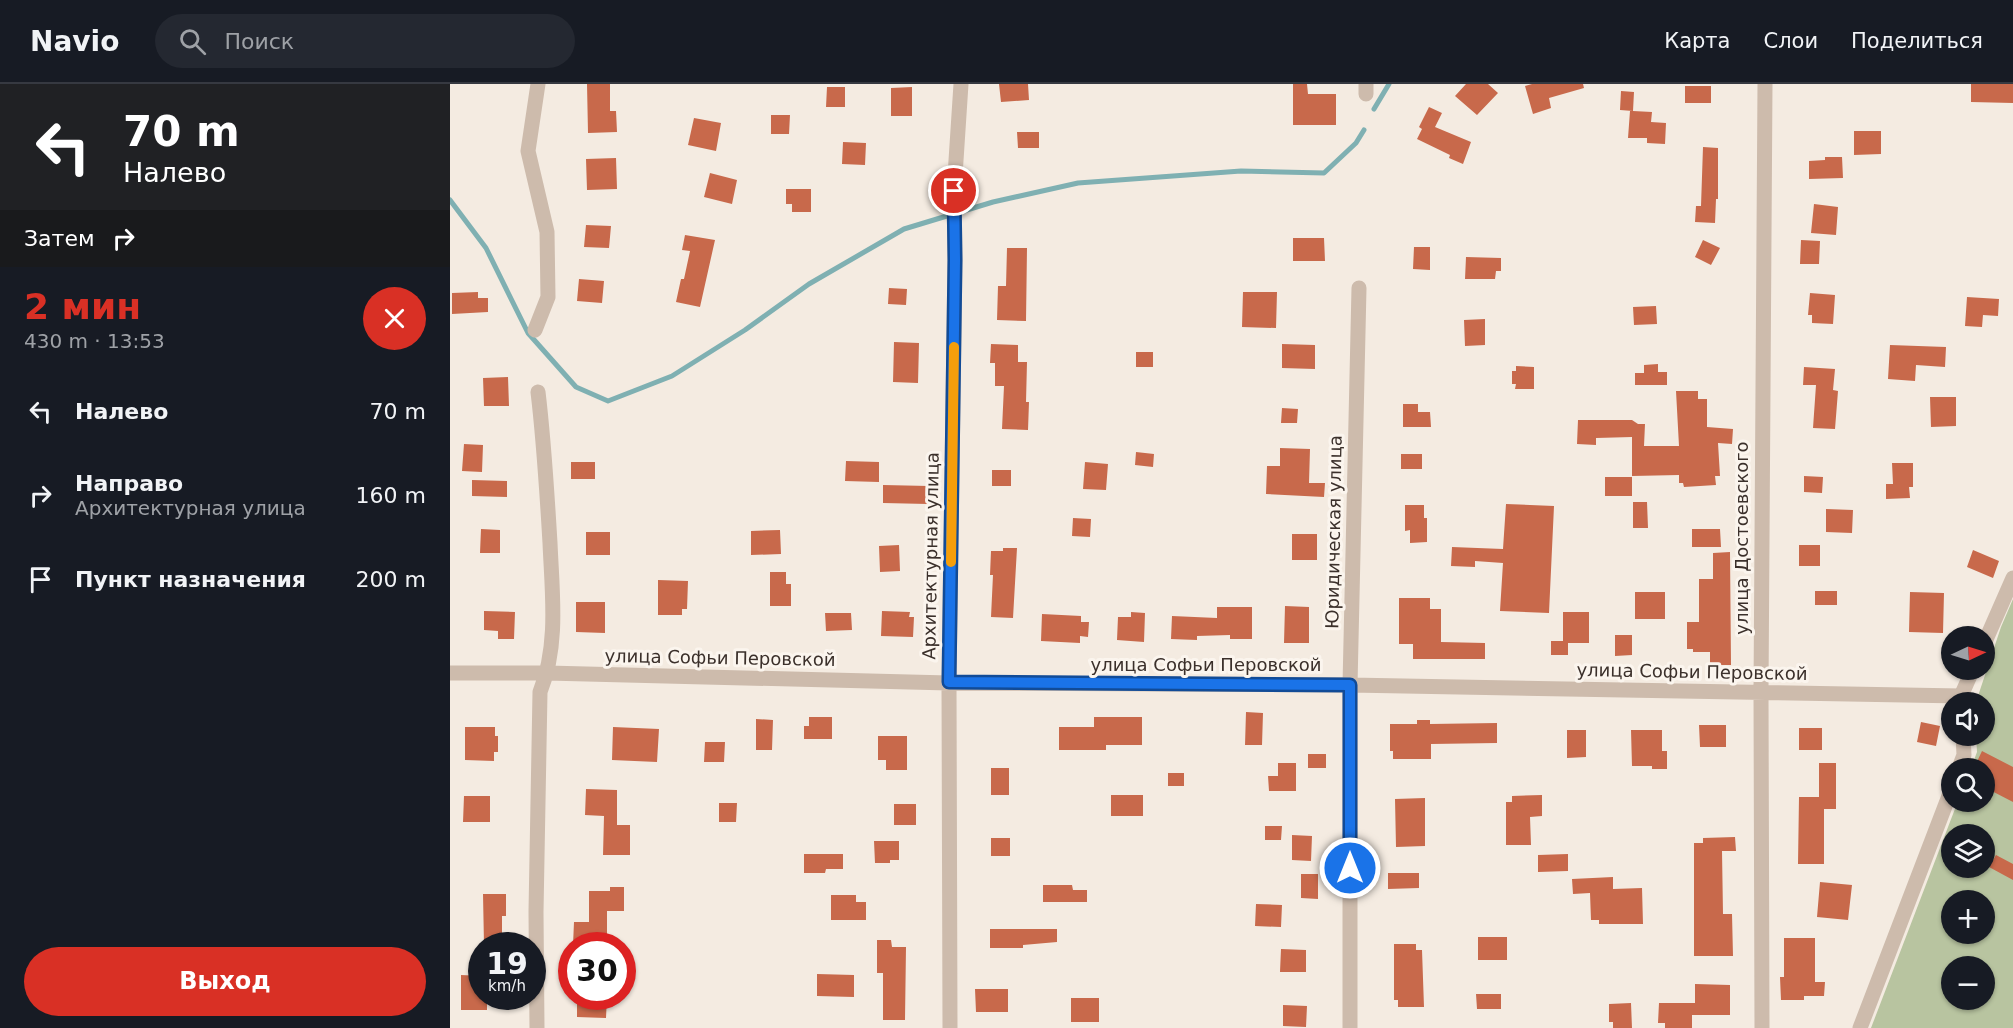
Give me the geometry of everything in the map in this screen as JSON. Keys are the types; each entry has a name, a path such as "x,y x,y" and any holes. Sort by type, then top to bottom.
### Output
{"street":[{"path":"535,330 548,297 547,232 528,151 538,84"},
{"name":"Архитектурная улица","path":"950,1028 949,682 954,191 961,84"},
{"name":"улица Достоевского","path":"1762,1028 1761,692 1765,84"},
{"name":"Юридическая улица","path":"1350,1028 1350,685 1359,288"},
{"path":"537,1028 536,912 540,692 548,673 554,618 545,459 538,392"},
{"path":"1992,626 2013,578"},
{"name":"улица Софьи Перовской","path":"450,673 949,682 1350,685 1761,692 1941,698"},
{"path":"1860,1028 1943,812"}],"green space":[{"path":"2013,599 2013,1028 1871,1028 1941,845 1941,878 1995,878 1995,824 1949,824 1954,812 1995,812 1995,758 1975,758 1977,746 1995,746 1995,692 1979,692 1983,680 1995,680 1995,645"}],"building":[{"path":"587,84 610,84 610,111 616,111 617,132 588,133"},
{"path":"999,84 1028,84 1029,100 1001,102"},
{"path":"1293,84 1307,84 1308,94 1336,94 1336,125 1293,125"},
{"path":"1466,84 1488,84 1498,93 1477,115 1455,96"},
{"path":"1583,84 1584,88 1549,98 1551,108 1533,114 1525,86"},
{"path":"1971,84 2013,84 2013,103 1971,102"},
{"path":"1685,86 1711,86 1711,103 1685,103"},
{"path":"827,87 845,87 845,107 826,107"},
{"path":"912,87 912,116 891,116 891,88"},
{"path":"1621,91 1634,92 1633,111 1620,110"},
{"path":"1429,107 1442,113 1435,127 1471,142 1463,164 1417,139 1422,129 1419,127"},
{"path":"1630,111 1652,112 1651,122 1666,123 1665,144 1647,143 1647,138 1628,138"},
{"path":"771,115 790,115 789,134 771,134"},
{"path":"694,118 721,123 716,151 688,145"},
{"path":"1854,131 1881,131 1881,154 1854,155"},
{"path":"1017,132 1039,132 1039,148 1018,148"},
{"path":"843,142 866,143 865,165 842,164"},
{"path":"1703,147 1718,148 1718,199 1716,199 1715,223 1695,222 1696,206 1701,206"},
{"path":"1825,157 1842,157 1843,178 1809,179 1809,161 1825,160"},
{"path":"616,158 617,189 587,190 586,159"},
{"path":"710,173 737,180 732,204 704,197"},
{"path":"786,189 811,189 811,212 792,212 792,204 786,204"},
{"path":"1814,204 1838,207 1836,235 1811,233"},
{"path":"586,225 611,226 609,248 584,247"},
{"path":"685,235 715,240 700,307 676,302 690,251 682,250"},
{"path":"1293,238 1324,238 1325,261 1293,261"},
{"path":"1703,240 1720,248 1711,265 1695,257"},
{"path":"1801,240 1820,241 1819,264 1800,264"},
{"path":"1414,247 1430,247 1430,270 1413,269"},
{"path":"1007,248 1027,248 1026,321 997,320 998,286 1006,286"},
{"path":"1466,257 1501,258 1501,271 1496,271 1495,279 1465,279"},
{"path":"579,279 604,281 602,303 577,301"},
{"path":"889,288 907,289 906,305 888,304"},
{"path":"478,292 478,298 488,298 488,312 452,314 452,293"},
{"path":"1243,292 1277,292 1276,328 1242,327"},
{"path":"1810,293 1835,295 1833,324 1812,323 1812,315 1808,315"},
{"path":"1967,297 1999,299 1998,316 1983,315 1982,327 1965,326"},
{"path":"1656,306 1657,324 1634,325 1633,307"},
{"path":"1485,319 1485,345 1465,346 1464,320"},
{"path":"894,342 919,343 918,383 893,382"},
{"path":"991,344 1018,345 1018,362 1027,362 1028,430 1002,429 1004,386 995,386 995,363 990,363"},
{"path":"1282,344 1315,345 1315,369 1282,368"},
{"path":"1890,345 1946,347 1945,367 1916,365 1915,381 1888,379"},
{"path":"1136,352 1153,352 1153,367 1136,367"},
{"path":"1658,364 1658,372 1667,372 1667,385 1635,385 1635,373 1644,373 1644,365"},
{"path":"1516,366 1534,367 1534,389 1515,389 1516,384 1512,384 1512,371 1516,371"},
{"path":"1804,367 1835,369 1833,390 1838,391 1835,429 1813,428 1816,385 1803,385"},
{"path":"508,377 509,406 484,406 483,378"},
{"path":"1676,391 1698,391 1698,399 1707,399 1707,427 1733,429 1732,444 1718,443 1720,476 1715,476 1716,485 1684,487 1683,483 1679,483 1679,475 1632,476 1632,437 1596,438 1596,445 1577,444 1578,420 1632,420 1638,424 1645,424 1644,446 1679,446"},
{"path":"1930,397 1956,397 1956,426 1931,427"},
{"path":"1403,404 1418,404 1418,412 1430,412 1431,427 1403,427"},
{"path":"1282,408 1298,409 1297,423 1281,423"},
{"path":"464,444 483,445 482,472 462,471"},
{"path":"1280,448 1310,449 1309,483 1325,483 1324,497 1266,494 1267,466 1280,466"},
{"path":"1136,452 1154,454 1153,467 1135,465"},
{"path":"1401,454 1422,454 1422,469 1401,469"},
{"path":"846,461 879,462 879,482 845,481"},
{"path":"571,462 595,462 595,479 571,479"},
{"path":"1085,462 1108,464 1106,490 1083,489"},
{"path":"1892,463 1913,463 1913,487 1909,487 1910,498 1886,499 1886,484 1893,484"},
{"path":"992,470 1011,470 1011,486 992,486"},
{"path":"1804,476 1823,477 1822,493 1804,492"},
{"path":"1605,477 1632,477 1632,496 1605,496"},
{"path":"472,480 507,481 507,497 472,496"},
{"path":"883,485 929,486 928,504 883,503"},
{"path":"1633,502 1647,502 1648,528 1633,528"},
{"path":"1506,504 1554,506 1549,613 1500,611 1503,563 1475,561 1475,567 1451,566 1452,547 1503,549"},
{"path":"1405,505 1424,505 1424,518 1427,518 1427,542 1410,543 1410,530 1405,531"},
{"path":"1826,509 1853,510 1852,533 1826,532"},
{"path":"1073,518 1091,519 1090,537 1072,536"},
{"path":"481,529 500,530 500,553 480,553"},
{"path":"1692,529 1720,529 1721,547 1692,547"},
{"path":"780,530 781,554 751,555 751,531"},
{"path":"586,532 610,532 610,555 586,555"},
{"path":"1292,534 1317,534 1317,560 1292,560"},
{"path":"899,545 900,571 880,572 879,546"},
{"path":"1799,545 1820,545 1820,566 1799,566"},
{"path":"1003,548 1017,548 1013,618 991,617 993,575 990,575 991,551 1003,551"},
{"path":"1973,550 1999,561 1993,578 1967,567"},
{"path":"1730,552 1731,665 1710,665 1710,652 1693,652 1693,649 1687,649 1687,622 1699,622 1699,579 1713,579 1713,553"},
{"path":"770,572 786,572 786,584 791,584 791,606 770,606"},
{"path":"658,580 688,581 687,609 682,609 682,615 658,615"},
{"path":"1815,591 1837,591 1837,605 1815,605"},
{"path":"1635,592 1665,592 1665,619 1635,619"},
{"path":"1910,592 1944,593 1941,633 1909,632"},
{"path":"1399,598 1430,598 1430,609 1441,609 1441,642 1485,643 1485,659 1413,659 1413,644 1399,644"},
{"path":"576,602 605,602 605,633 576,632"},
{"path":"1285,606 1309,607 1309,643 1284,643"},
{"path":"1217,607 1252,607 1252,639 1230,639 1230,635 1197,636 1197,640 1171,639 1172,616 1217,618"},
{"path":"484,611 515,612 514,639 498,639 498,631 484,630"},
{"path":"882,611 910,612 909,617 914,617 913,637 881,636"},
{"path":"1131,612 1145,613 1144,642 1117,640 1118,617 1131,617"},
{"path":"1563,612 1589,612 1589,643 1568,643 1568,655 1551,655 1551,641 1563,641"},
{"path":"825,613 851,613 852,630 826,631"},
{"path":"1042,614 1081,616 1081,622 1089,622 1088,637 1080,636 1080,643 1041,641"},
{"path":"1615,635 1632,635 1632,655 1615,656"},
{"path":"1246,712 1263,713 1262,745 1245,745"},
{"path":"809,717 832,717 832,739 804,739 804,726 809,726"},
{"path":"1094,717 1142,717 1142,745 1106,745 1106,750 1059,750 1059,727 1094,727"},
{"path":"756,719 773,720 772,750 756,750"},
{"path":"1417,720 1430,720 1430,724 1497,723 1497,743 1431,744 1431,759 1393,759 1393,751 1390,751 1390,724 1417,724"},
{"path":"1921,722 1940,726 1936,746 1917,742"},
{"path":"1699,725 1726,725 1726,747 1700,747"},
{"path":"465,727 495,727 495,736 498,736 498,752 494,752 494,761 465,760"},
{"path":"613,727 659,729 657,762 612,760"},
{"path":"1799,728 1822,728 1822,750 1799,750"},
{"path":"1567,730 1586,730 1586,757 1567,758"},
{"path":"1631,730 1662,730 1662,751 1667,751 1667,769 1632,766"},
{"path":"878,736 907,736 907,770 886,770 886,760 878,760"},
{"path":"705,742 725,742 724,762 704,762"},
{"path":"1982,751 2013,767 2013,802 1995,793 1995,758 1979,758"},
{"path":"1308,754 1326,754 1326,768 1308,768"},
{"path":"1278,763 1296,763 1296,791 1269,791 1268,776 1278,776"},
{"path":"1819,763 1836,763 1836,809 1824,809 1824,864 1798,864 1799,797 1819,797"},
{"path":"991,768 1009,768 1009,795 991,795"},
{"path":"1168,773 1184,773 1184,786 1168,786"},
{"path":"586,789 617,790 617,825 630,825 630,855 603,855 604,816 585,815"},
{"path":"1111,795 1143,795 1143,816 1111,816"},
{"path":"1542,795 1542,816 1530,817 1531,845 1506,845 1506,802 1512,802 1512,796"},
{"path":"464,796 490,796 490,822 463,822"},
{"path":"1425,798 1425,846 1396,847 1395,799"},
{"path":"719,803 737,803 736,822 719,822"},
{"path":"894,804 916,804 916,825 894,825"},
{"path":"1265,826 1282,826 1281,840 1265,840"},
{"path":"1292,835 1312,836 1311,861 1292,860"},
{"path":"1735,837 1736,851 1722,851 1723,914 1732,914 1733,956 1694,956 1694,843 1703,843 1703,838"},
{"path":"991,838 1010,838 1010,856 991,856"},
{"path":"874,841 899,841 899,860 890,860 890,863 875,863"},
{"path":"804,854 843,854 843,869 826,869 825,873 804,873"},
{"path":"1568,854 1568,871 1538,872 1538,855"},
{"path":"1996,855 2013,864 2013,880 1995,870"},
{"path":"1388,873 1419,873 1419,888 1388,889"},
{"path":"1301,874 1318,874 1318,899 1301,898"},
{"path":"1613,877 1613,889 1642,888 1643,924 1599,924 1599,920 1591,920 1590,893 1573,894 1572,879"},
{"path":"1820,882 1852,885 1848,920 1817,917"},
{"path":"1043,885 1072,885 1073,890 1087,890 1087,902 1043,902"},
{"path":"610,887 624,887 624,911 607,911 607,932 574,932 574,922 589,922 589,891 610,891"},
{"path":"483,894 506,894 506,916 502,916 502,932 484,932"},
{"path":"831,895 856,895 856,902 866,902 866,920 831,920"},
{"path":"1256,904 1282,905 1281,927 1255,926"},
{"path":"990,929 1057,929 1057,942 1023,945 1023,948 990,948"},
{"path":"1478,937 1507,937 1507,960 1478,960"},
{"path":"1784,938 1815,938 1815,982 1825,982 1824,996 1804,996 1804,1000 1781,1000 1780,977 1784,977"},
{"path":"877,940 891,940 892,947 906,947 905,1020 883,1020 883,973 877,973"},
{"path":"1394,944 1416,944 1416,950 1422,950 1424,1007 1398,1007 1398,1000 1394,1000"},
{"path":"1281,949 1306,950 1306,972 1280,972"},
{"path":"817,974 854,975 854,997 817,996"},
{"path":"461,975 468,975 468,1010 461,1010"},
{"path":"1695,984 1730,985 1730,1015 1692,1015 1692,1028 1665,1028 1665,1023 1658,1023 1659,1003 1695,1003"},
{"path":"975,989 1008,989 1008,1012 976,1012"},
{"path":"1476,994 1501,994 1501,1009 1477,1009"},
{"path":"1071,998 1099,998 1099,1022 1071,1022"},
{"path":"1631,1003 1632,1028 1613,1028 1613,1022 1609,1022 1609,1004"},
{"path":"1283,1005 1307,1006 1306,1027 1283,1026"},
{"path":"577,1010 606,1010 606,1018 577,1017"}],"waterway":[{"path":"1374,109 1389,84"},
{"path":"450,200 486,248 528,333 576,387 608,401 672,376 745,330 809,284 904,229 993,202 1078,183 1241,171 1324,173 1356,143 1364,130"}],"slow traffic":[{"path":"951,562 954,347"}],"route":[{"path":"954,191 949,682 1350,685 1350,868"}]}
